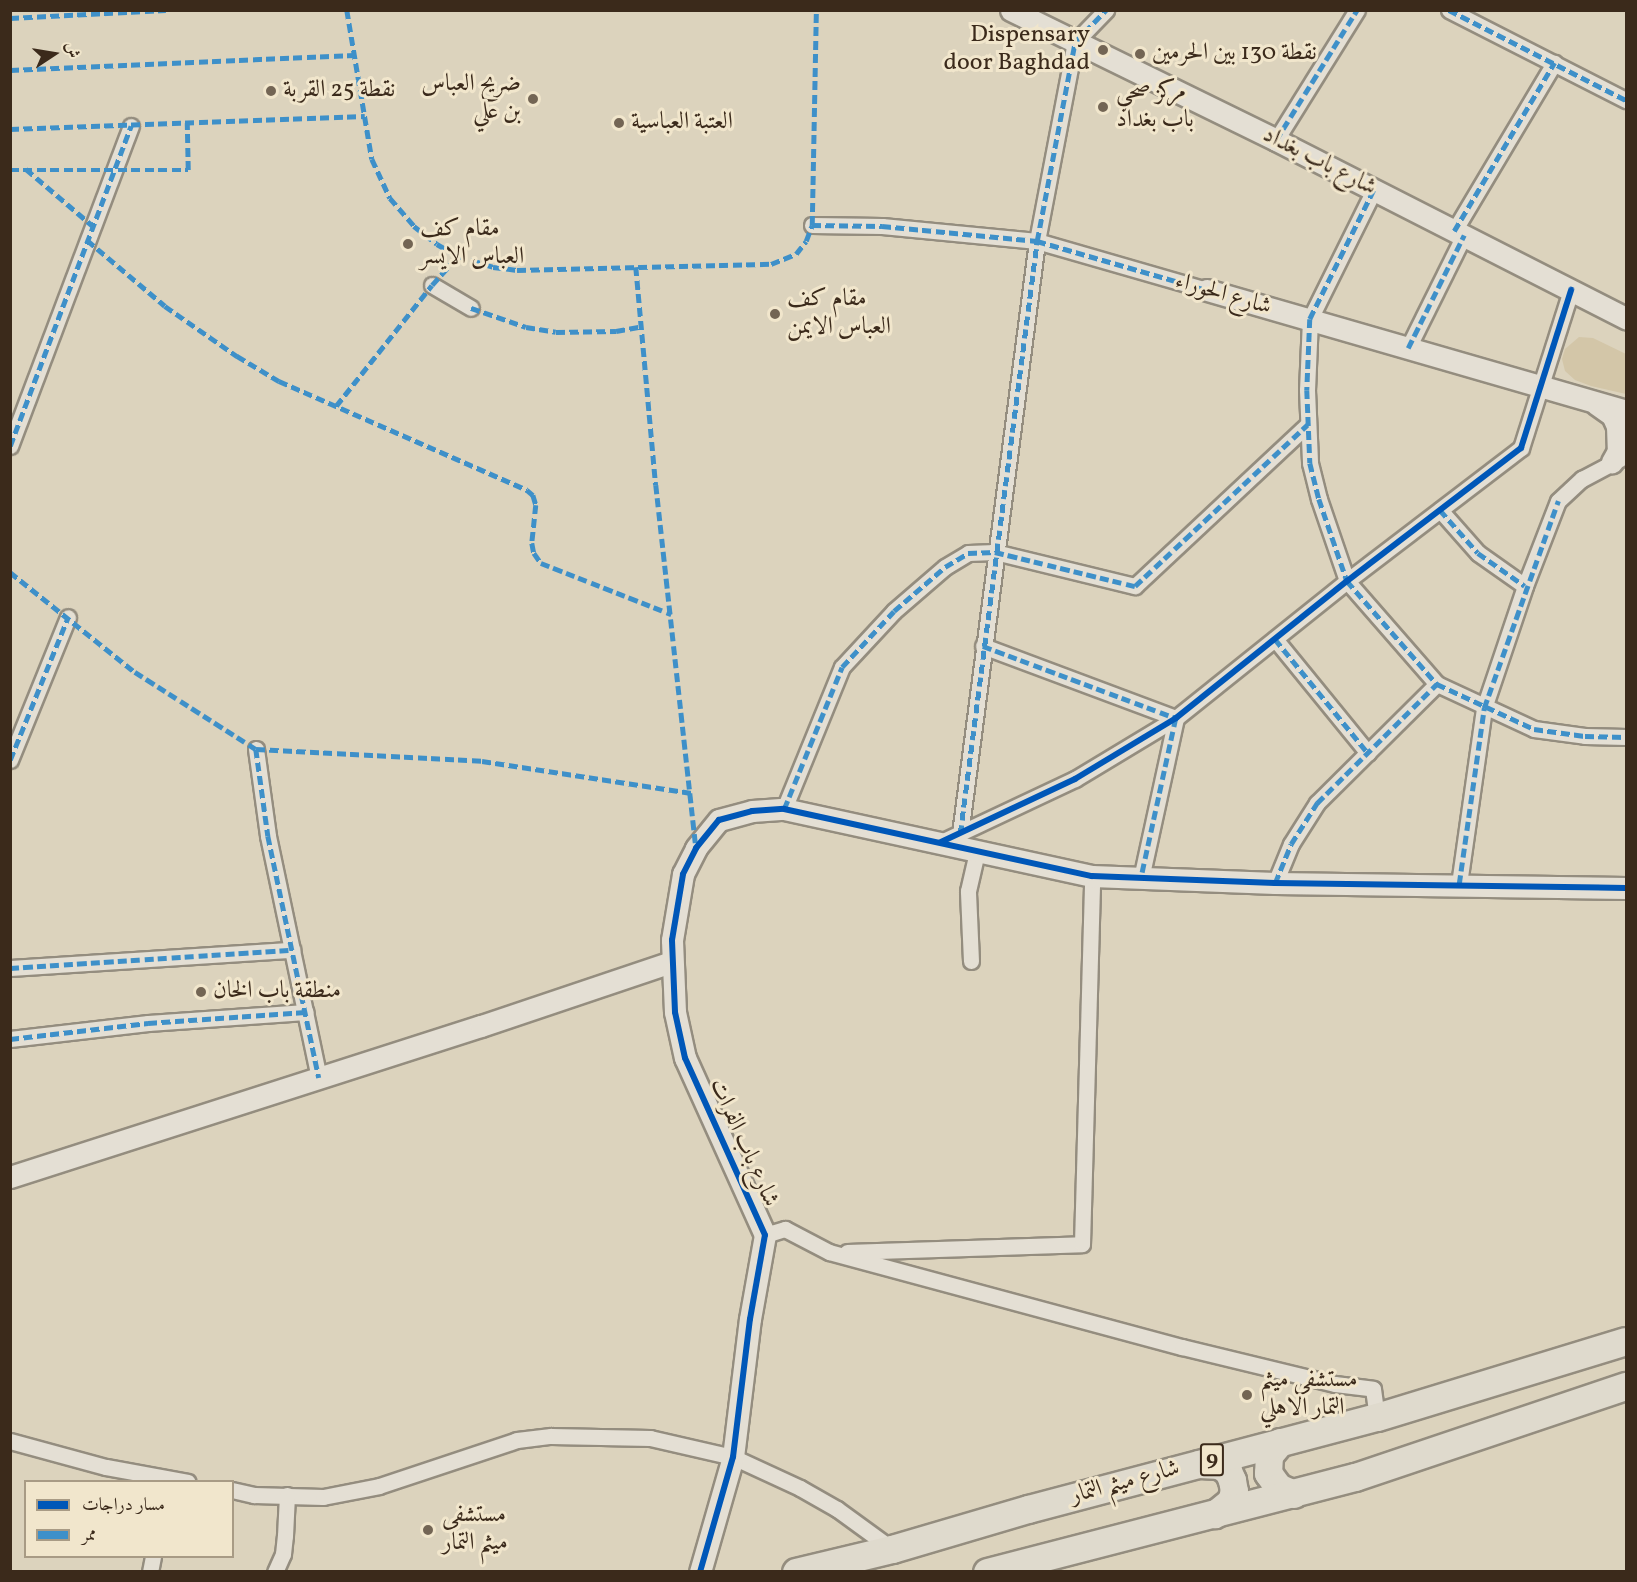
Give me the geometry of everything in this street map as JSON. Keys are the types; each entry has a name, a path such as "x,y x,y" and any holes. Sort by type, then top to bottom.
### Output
{"highway":[{"name":"شارع ميثم التمار","path":"796,1572 892,1549 1377,1417 1626,1341"},
{"name":"9","path":"987,1572 1294,1494 1487,1434 1626,1386"},
{"path":"1280,1442 1269,1455 1268,1473 1278,1487 1294,1494"},
{"path":"1199,1464 1219,1465 1228,1472 1232,1480 1234,1491 1231,1501 1215,1514"}],"street":[{"name":"شارع باب بغداد","path":"1011,10 1276,140 1626,318"},
{"path":"951,838 983,646 1037,241 1075,42 1106,10"},
{"path":"1276,140 1357,10"},
{"path":"1449,10 1626,100"},
{"path":"1408,348 1459,233 1554,63"},
{"path":"10,446 131,126"},
{"path":"1374,190 1310,320 1307,425 1311,463 1319,499 1347,581 1437,684 1484,708 1534,729 1585,736 1626,737"},
{"name":"شارع الحوراء","path":"812,225 882,226 1037,241 1626,411"},
{"path":"432,285 471,308"},
{"path":"951,838 1075,779 1176,718 1347,581 1521,448 1571,290"},
{"path":"1459,885 1484,708 1558,501 1582,479 1619,460 1617,426 1612,415 1590,400"},
{"path":"784,809 842,667 894,611 945,567 968,553 995,552 1135,586 1307,425"},
{"path":"1440,510 1478,553 1526,586"},
{"path":"10,760 68,617"},
{"path":"1275,639 1368,753"},
{"path":"983,646 1176,718"},
{"path":"1275,883 1291,844 1317,803 1437,684"},
{"path":"1141,878 1176,718"},
{"path":"256,749 267,836 320,1078"},
{"name":"شارع باب الفرات","path":"700,1572 733,1457 750,1319 765,1235 685,1058 675,1012 671,962 672,939 683,874 696,848 719,820 752,811 784,809 951,838 977,852 1092,876 1275,883 1626,888"},
{"path":"971,961 968,891 977,852"},
{"path":"829,1252 1082,1244 1092,876"},
{"path":"10,968 292,950"},
{"path":"10,1177 671,962"},
{"path":"10,1040 148,1023 306,1012"},
{"path":"765,1235 785,1229 829,1252 1182,1347 1335,1384 1373,1389 1377,1417"},
{"path":"234,1490 254,1495 323,1497 379,1486 517,1440 551,1436 650,1438 733,1457 837,1509 892,1549"},
{"path":"10,1441 106,1467 178,1480"},
{"path":"275,1572 283,1554 287,1495"}],"shaded area":[{"path":"1579,337 1593,338 1626,354 1626,394 1575,380 1565,371 1562,359 1565,349"}],"marked path":[{"path":"10,18 166,10"},
{"path":"347,10 372,159 390,198 414,226 437,244 458,256 493,267 517,270 771,264 796,254 806,241 812,225 816,10"},
{"path":"960,834 1037,241 1075,42 1106,10"},
{"path":"1276,140 1357,10"},
{"path":"1449,10 1626,100"},
{"path":"10,70 355,55"},
{"path":"1454,231 1554,63"},
{"path":"10,129 365,116"},
{"path":"10,170 188,170 187,123"},
{"path":"10,446 131,126"},
{"path":"26,169 93,226"},
{"path":"1374,190 1310,319 1307,390 1310,463 1319,499 1347,581 1437,684 1534,729 1585,736 1626,737"},
{"path":"812,225 882,226 1037,241 1207,290"},
{"path":"1408,348 1464,235"},
{"path":"87,240 165,306 237,356 279,381 527,490 533,495 536,505 532,543 534,553 541,563 671,614"},
{"path":"336,406 432,285 458,256"},
{"path":"636,267 656,485 696,848"},
{"path":"471,308 526,327 556,332 616,331 643,326"},
{"path":"784,809 842,667 894,611 945,567 968,553 995,552 1135,586 1307,425"},
{"path":"1459,884 1484,708 1558,501"},
{"path":"1440,510 1478,553 1525,586"},
{"path":"10,572 135,672 256,749 482,761 692,793"},
{"path":"10,760 68,617"},
{"path":"1275,639 1368,753"},
{"path":"983,646 1176,718 1141,878"},
{"path":"1275,883 1291,844 1317,803 1437,684"},
{"path":"256,749 268,836 319,1078"},
{"path":"10,968 292,950"},
{"path":"10,1039 148,1023 306,1012"}],"cycle path":[{"path":"941,842 1075,779 1176,718 1347,581 1521,448 1571,290"},
{"path":"700,1572 733,1457 750,1319 765,1235 685,1058 675,1012 672,940 683,874 696,848 719,820 752,811 784,809 1092,876 1275,883 1626,888"}],"place":[{"name":"Dispensary door Baghdad","path":"1103,50"},
{"name":"نقطة 130 بين الحرمين","path":"1140,54"},
{"name":"نقطة 25 القربة","path":"271,91"},
{"name":"ضريح العباس بن علي","path":"533,99"},
{"name":"مركز صحي باب بغداد","path":"1103,107"},
{"name":"العتبة العباسية","path":"619,123"},
{"name":"مقام كف العباس الايسر","path":"408,244"},
{"name":"مقام كف العباس الايمن","path":"775,314"},
{"name":"منطقة باب الخان","path":"201,992"},
{"name":"مستشفى ميثم التمار الاهلي","path":"1247,1395"},
{"name":"مستشفى ميثم التمار","path":"428,1530"}]}
